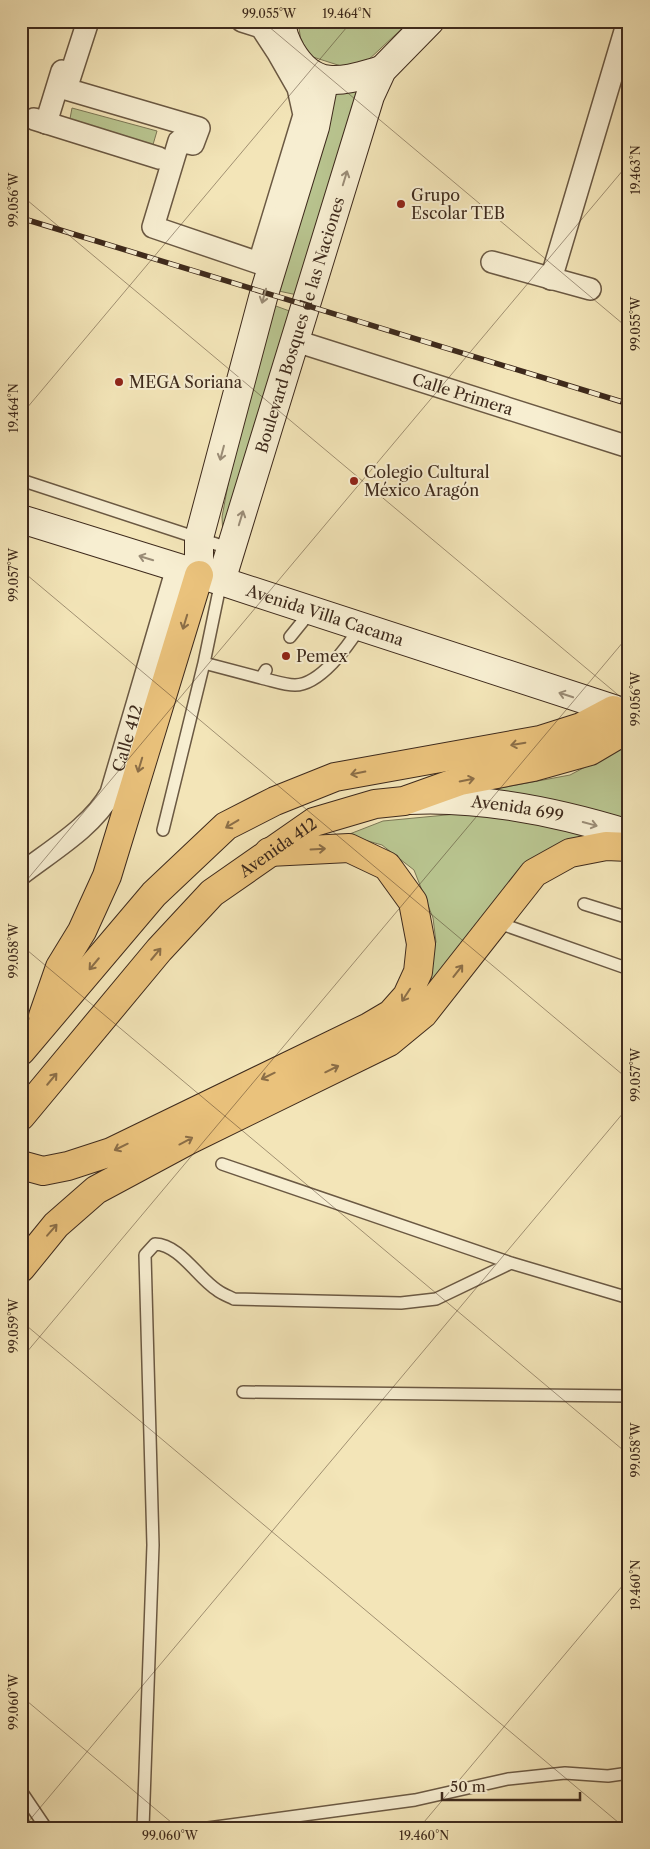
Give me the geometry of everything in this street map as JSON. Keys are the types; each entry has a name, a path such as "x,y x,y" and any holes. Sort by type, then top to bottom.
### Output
{"main road":[{"path":"29,1041 60,968 82,931 107,876 199,575"},
{"path":"29,1041 154,894 226,826 274,801 335,777 540,740 625,713"},
{"name":"Avenida 412","path":"21,1116 166,943 212,893 269,852 314,822 375,804 404,801 460,781 533,767 590,751 625,713"},
{"path":"21,1268 56,1225 96,1190 188,1140 388,1042 423,1014 534,873 570,853 606,846 629,847"},
{"path":"21,1165 42,1171 68,1166 111,1152 369,1027 391,1014 407,996 418,972 421,944 413,902 387,866 349,848 269,852"}],"street":[{"path":"79,21 55,92 40,121 159,158"},
{"path":"88,21 66,89 199,128 193,144 180,141 153,227 258,263 304,115 298,88 278,53 260,27 242,21"},
{"name":"Boulevard Bosques de las Naciones","path":"199,575 231,549 370,96 382,70 430,21"},
{"path":"551,279 628,21"},
{"path":"199,575 199,538 264,294 315,127 324,80 314,77 303,69 286,42 278,22"},
{"name":"Boulevard Bosques de las Naciones","path":"324,80 351,79 382,70"},
{"path":"55,92 177,130 159,158 148,218"},
{"path":"492,262 590,289"},
{"name":"Calle Primera","path":"296,341 629,447"},
{"name":"Avenida Villa Cacama","path":"21,519 625,713"},
{"name":"Calle 412","path":"21,874 92,818 103,807 111,793 199,575"},
{"name":"Avenida 699","path":"404,801 487,802 544,812 629,834"}],"lane":[{"path":"21,480 231,549"},
{"path":"163,830 204,663 199,575"},
{"path":"290,637 311,611"},
{"path":"204,663 264,674 296,686 310,680 336,661 360,627"},
{"path":"584,904 629,918"},
{"path":"496,922 629,969"},
{"path":"222,1164 511,1263 629,1298"},
{"path":"143,1828 153,1545 145,1255 155,1244 164,1244 218,1291 234,1299 400,1303 436,1299 511,1263"},
{"path":"243,1392 629,1396"},
{"path":"208,1828 415,1800 508,1779 565,1773 608,1776 629,1773"},
{"path":"21,1791 46,1828"}],"green space":[{"path":"410,21 365,63 344,67 313,57 302,47 298,22"},
{"path":"369,86 302,296 274,290 331,90"},
{"path":"72,108 157,131 152,148 69,124"},
{"path":"273,305 295,313 223,536 222,517 237,436"},
{"path":"629,744 629,826 468,794 570,775"},
{"path":"488,811 601,836 578,840 399,1020 421,984 436,942 433,918 414,870 382,845 347,835 383,821"}],"railway":[{"path":"21,218 629,404"}],"place":[{"name":"Grupo Escolar TEB","path":"401,204"},
{"name":"MEGA Soriana","path":"119,382"},
{"name":"Colegio Cultural México Aragón","path":"354,481"},
{"name":"Pemex","path":"286,656"}]}
